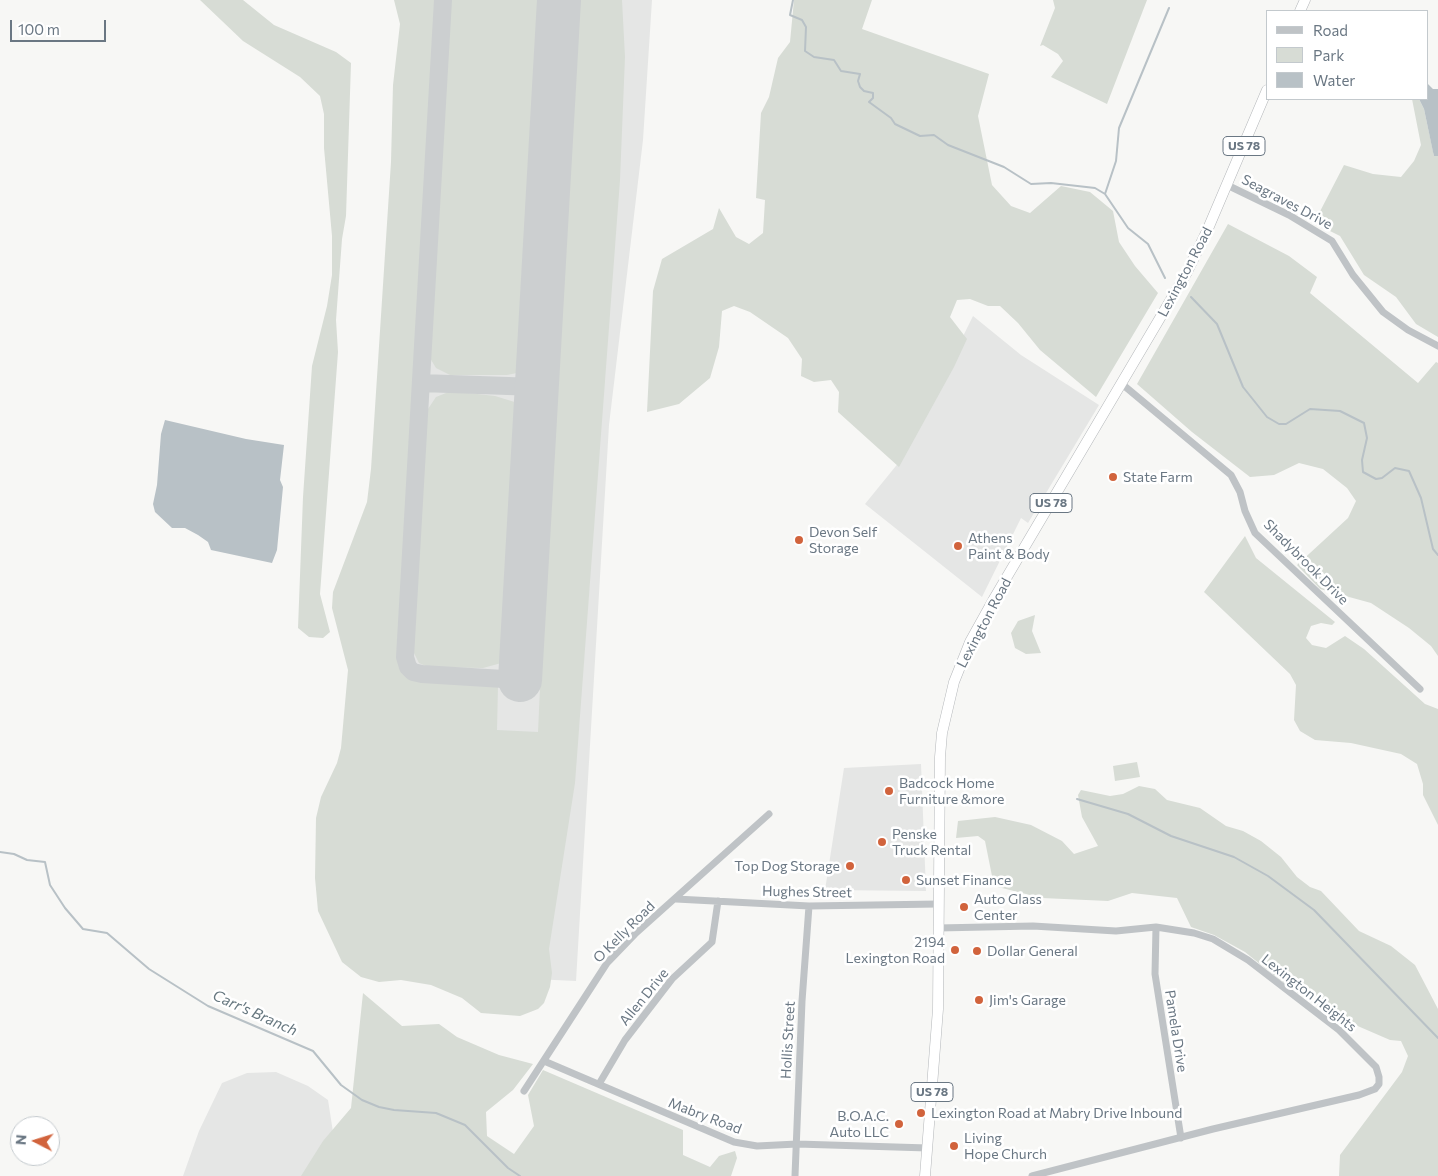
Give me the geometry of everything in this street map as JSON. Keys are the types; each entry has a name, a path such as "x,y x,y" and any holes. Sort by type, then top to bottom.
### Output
{"highway":[{"name":"US 78","path":"1227,184 1266,92"},
{"name":"Lexington Road","path":"925,1176 938,1009 940,756 947,707 970,642 1186,274 1227,184"}],"street":[{"name":"Seagraves Drive","path":"1227,184 1289,215 1332,241 1353,275 1383,312 1408,330 1438,346"},
{"name":"Shadybrook Drive","path":"1122,384 1231,475 1240,492 1245,511 1255,533 1420,689"},
{"name":"O Kelly Road","path":"524,1091 607,963 769,814"},
{"name":"Hughes Street","path":"676,899 809,906 938,904"},
{"name":"Allen Drive","path":"599,1084 625,1040 672,979 712,942 718,902"},
{"name":"Hollis Street","path":"795,1176 801,1030 809,906"},
{"name":"Lexington Heights","path":"938,928 1033,926 1116,931 1156,927 1194,933 1213,939 1248,960 1340,1030 1376,1067 1379,1084 1375,1089 1360,1095 1032,1176"},
{"name":"Pamela Drive","path":"1156,927 1154,974 1181,1138"},
{"name":"Mabry Road","path":"544,1060 734,1142 757,1146 797,1144 928,1148"}],"shaded area":[{"path":"425,0 652,0 643,140 609,425 576,981 426,974 387,708"},
{"path":"973,316 1021,355 1099,405 1028,523 1021,518 982,597 865,504 904,456"},
{"path":"921,764 926,891 825,890 844,768"},
{"path":"276,1072 308,1086 328,1100 333,1132 322,1176 183,1176 199,1131 222,1083 247,1073"}],"green space":[{"path":"200,0 243,0 274,25 336,52 351,63 346,216 342,239 336,320 338,352 320,594 330,632 323,638 309,637 298,628 303,497 312,366 327,306 332,275 332,236 324,148 324,114 320,96 300,77 243,41"},
{"path":"394,0 435,0 397,659 405,676 417,681 498,686 497,730 538,732 540,688 535,687 575,0 622,0 625,57 620,180 575,783 549,949 552,973 550,987 544,1003 538,1009 520,1016 481,1013 462,998 431,985 401,980 379,982 361,977 342,962 318,911 315,878 316,818 321,797 337,763 341,748 348,670 332,608 333,592 367,502 371,469 391,162 393,85 400,24"},
{"path":"451,0 545,0 524,368 522,372 507,375 450,375 436,368 430,358"},
{"path":"794,0 872,0 862,29 989,74 978,116 992,185 1011,206 1030,213 1061,186 1090,192 1113,211 1119,242 1135,266 1158,293 1096,397 1040,350 1018,323 1000,306 988,306 970,299 957,300 950,317 967,339 954,367 899,467 838,412 839,392 831,380 814,382 801,376 802,359 788,338 750,312 734,306 722,311 719,347 710,378 679,404 647,412 653,291 662,259 713,229 719,208 736,237 749,244 763,233 765,200 756,198 761,113 769,97 778,58 790,42"},
{"path":"1053,0 1147,0 1107,104 1051,77 1063,61 1058,54 1043,45 1040,46 1055,8"},
{"path":"1412,100 1420,100 1424,109 1434,156 1438,156 1438,337 1416,324 1396,297 1364,275 1340,236 1314,223 1344,165 1373,174 1401,177 1414,161 1421,145"},
{"path":"1228,224 1289,256 1317,277 1310,293 1418,383 1436,362 1438,363 1438,656 1431,646 1409,628 1371,603 1320,589 1297,565 1348,518 1356,501 1347,488 1323,469 1299,463 1274,475 1250,477 1192,432 1137,384"},
{"path":"451,391 495,396 521,404 505,662 483,668 428,667 419,663 413,651 426,412 436,397"},
{"path":"1245,536 1256,558 1335,622 1332,625 1321,623 1311,626 1306,638 1312,645 1326,648 1345,636 1364,649 1425,704 1438,709 1438,825 1423,795 1423,784 1417,764 1401,754 1351,743 1315,740 1300,731 1294,720 1296,685 1290,674 1204,592"},
{"path":"1035,615 1032,631 1041,653 1026,654 1015,648 1011,633 1018,621"},
{"path":"1137,762 1140,777 1115,781 1113,766"},
{"path":"1139,786 1155,789 1167,800 1200,808 1226,826 1243,831 1261,841 1281,857 1297,877 1310,887 1321,891 1359,931 1391,946 1415,965 1438,1009 1438,1176 1339,1176 1340,1155 1402,1072 1408,1056 1401,1041 1390,1040 1330,1014 1286,985 1245,952 1214,935 1191,927 1177,898 1132,893 1108,901 1042,898 994,886 985,841 978,836 956,838 958,821 995,817 1031,825 1062,841 1074,854 1098,846 1082,817 1078,795 1081,790 1110,796 1123,794"},
{"path":"363,993 402,1026 439,1024 457,1037 499,1055 533,1064 513,1090 486,1112 487,1136 514,1154 534,1126 528,1095 543,1070 683,1130 683,1155 710,1167 719,1156 735,1151 737,1158 731,1176 301,1176 323,1141 351,1108"}],"water":[{"path":"1428,84 1433,89 1438,89 1438,156 1434,156 1424,109 1420,100 1428,100"},
{"path":"165,420 246,439 284,445 280,480 283,487 277,550 272,563 211,550 208,542 198,535 185,528 172,528 155,512 153,504 157,485 161,434"}],"waterway":[{"path":"793,0 790,15 802,20 806,27 805,51 814,57 834,60 841,71 860,74 858,81 860,87 864,91 873,93 873,98 869,102 891,118 895,124 920,136 934,135 948,145 1004,167 1031,184 1051,183 1095,188 1105,194"},
{"path":"1165,278 1148,244 1128,228 1105,194 1116,161 1119,128 1169,8"},
{"path":"1191,297 1217,324 1243,387 1267,417 1279,424 1286,424 1310,409 1340,411 1364,423 1367,438 1362,460 1363,472 1376,479 1382,478 1395,468 1409,471 1421,498 1433,549 1438,555"},
{"path":"1077,799 1128,814 1171,836 1234,857 1268,876 1314,910 1438,1038"},
{"name":"Carr's Branch","path":"0,852 14,854 27,860 45,862 50,885 65,908 83,929 107,933 149,969 208,1006 313,1051 341,1085 362,1100 379,1107 394,1110 436,1113 465,1125 508,1168 520,1176"}],"taxiway":[{"path":"443,0 405,657 408,667 413,672 422,674 520,680"},
{"path":"421,383 537,387"}],"runway":[{"path":"520,680 559,0"}],"place":[{"name":"State Farm","path":"1113,477"},
{"name":"Devon Self Storage","path":"799,540"},
{"name":"Athens Paint & Body","path":"958,546"},
{"name":"Badcock Home Furniture &more","path":"889,791"},
{"name":"Penske Truck Rental","path":"882,842"},
{"name":"Top Dog Storage","path":"850,866"},
{"name":"Sunset Finance","path":"906,880"},
{"name":"Auto Glass Center","path":"964,907"},
{"name":"2194 Lexington Road","path":"955,950"},
{"name":"Dollar General","path":"977,951"},
{"name":"Jim's Garage","path":"979,1000"},
{"name":"Lexington Road at Mabry Drive Inbound","path":"921,1113"},
{"name":"B.O.A.C. Auto LLC","path":"899,1124"},
{"name":"Living Hope Church","path":"954,1146"}]}
